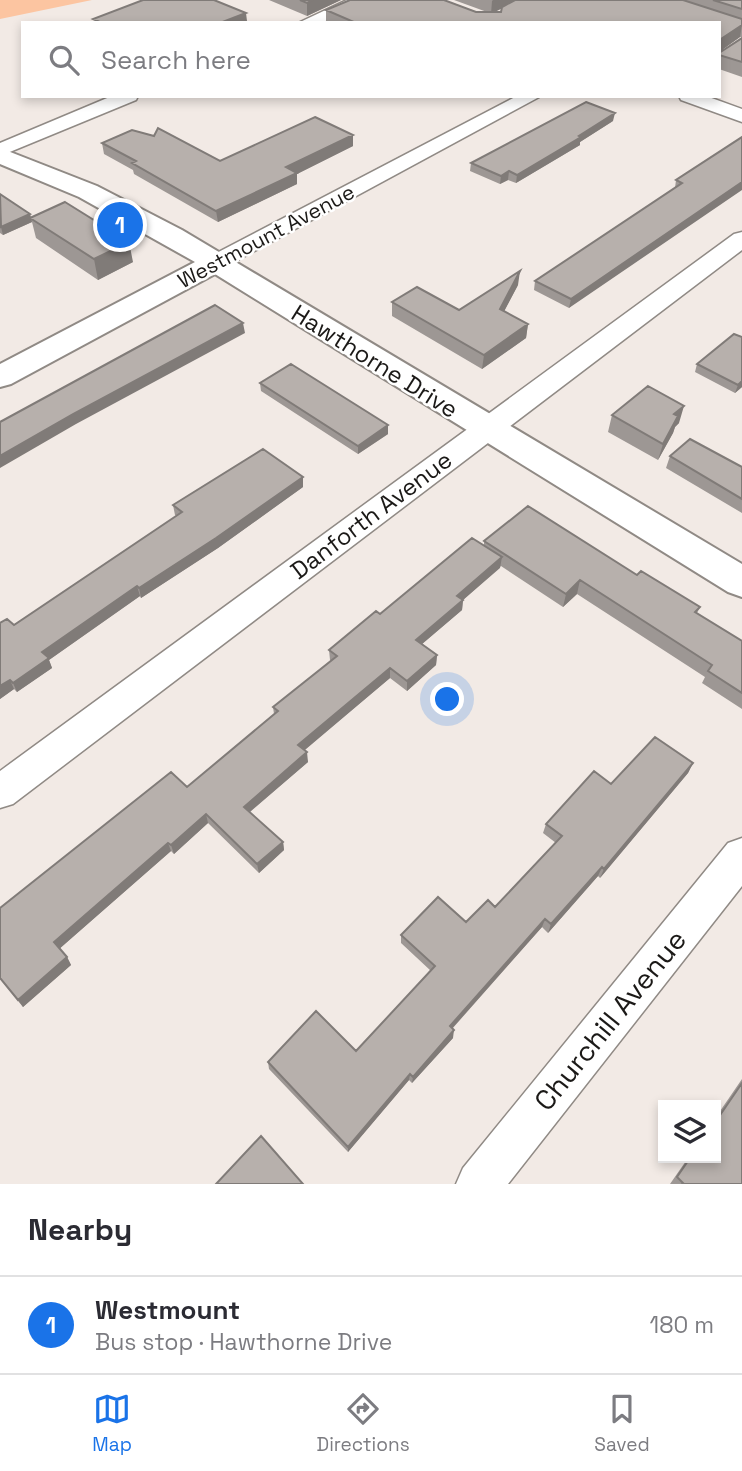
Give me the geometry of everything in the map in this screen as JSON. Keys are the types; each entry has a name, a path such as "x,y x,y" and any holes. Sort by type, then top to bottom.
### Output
{"street":[{"path":"311,21 360,0"},
{"path":"0,153 124,98"},
{"name":"Westmount Avenue","path":"0,377 528,98"},
{"path":"693,98 742,117"},
{"name":"Hawthorne Drive","path":"0,153 88,190 145,220 485,429 742,582"},
{"name":"Danforth Avenue","path":"0,792 742,239"},
{"name":"Churchill Avenue","path":"479,1184 742,856"}],"shaded area":[{"path":"0,0 92,0 0,19"}],"building":[{"path":"143,0 214,0 246,13 225,21 93,19"},
{"path":"350,0 444,0 476,12 501,12 502,7 515,0 683,0 742,19 742,25 721,39 721,21 351,21 326,10"},
{"path":"713,0 742,0 742,9"},
{"path":"742,38 742,62 721,56 721,39 722,51"},
{"path":"586,102 615,113 579,136 581,137 517,175 509,171 501,176 471,163"},
{"path":"315,117 353,135 286,167 297,173 216,211 102,143 132,130 154,136 158,128 220,161"},
{"path":"742,137 742,182 571,299 535,281 682,183 676,180"},
{"path":"0,194 30,214 1,227"},
{"path":"65,202 129,242 94,259 30,218"},
{"path":"520,271 500,309 528,324 484,355 392,302 417,287 459,310"},
{"path":"215,305 243,323 0,456 0,422"},
{"path":"734,334 742,337 742,381 738,385 697,364"},
{"path":"291,364 388,425 358,446 260,383"},
{"path":"648,386 684,406 674,414 678,416 663,444 612,415"},
{"path":"690,439 742,467 742,499 670,456"},
{"path":"263,449 303,477 216,538 139,588 137,586 42,652 49,658 13,683 10,680 0,686 0,623 7,619 14,625 182,512 173,505"},
{"path":"528,506 637,575 641,571 700,607 695,612 742,641 742,693 708,671 712,665 580,580 566,594 484,541"},
{"path":"472,538 502,557 457,596 463,600 416,640 437,655 407,681 390,668 298,745 307,752 244,807 283,842 257,864 206,814 171,845 168,843 54,942 67,957 18,1000 0,978 0,908 171,772 187,787 278,711 273,707 337,656 329,650 376,611 380,614"},
{"path":"655,737 693,763 604,869 602,867 551,924 545,919 450,1026 454,1030 413,1077 410,1074 348,1147 268,1062 316,1011 356,1051 435,966 401,935 438,897 466,922 488,900 495,907 562,836 546,824 594,771 611,784"},
{"path":"742,1083 742,1184 682,1184 677,1177 687,1163 721,1163 721,1114"},
{"path":"261,1136 303,1184 216,1184"}],"place":[{"name":"Westmount","path":"120,225"}]}
